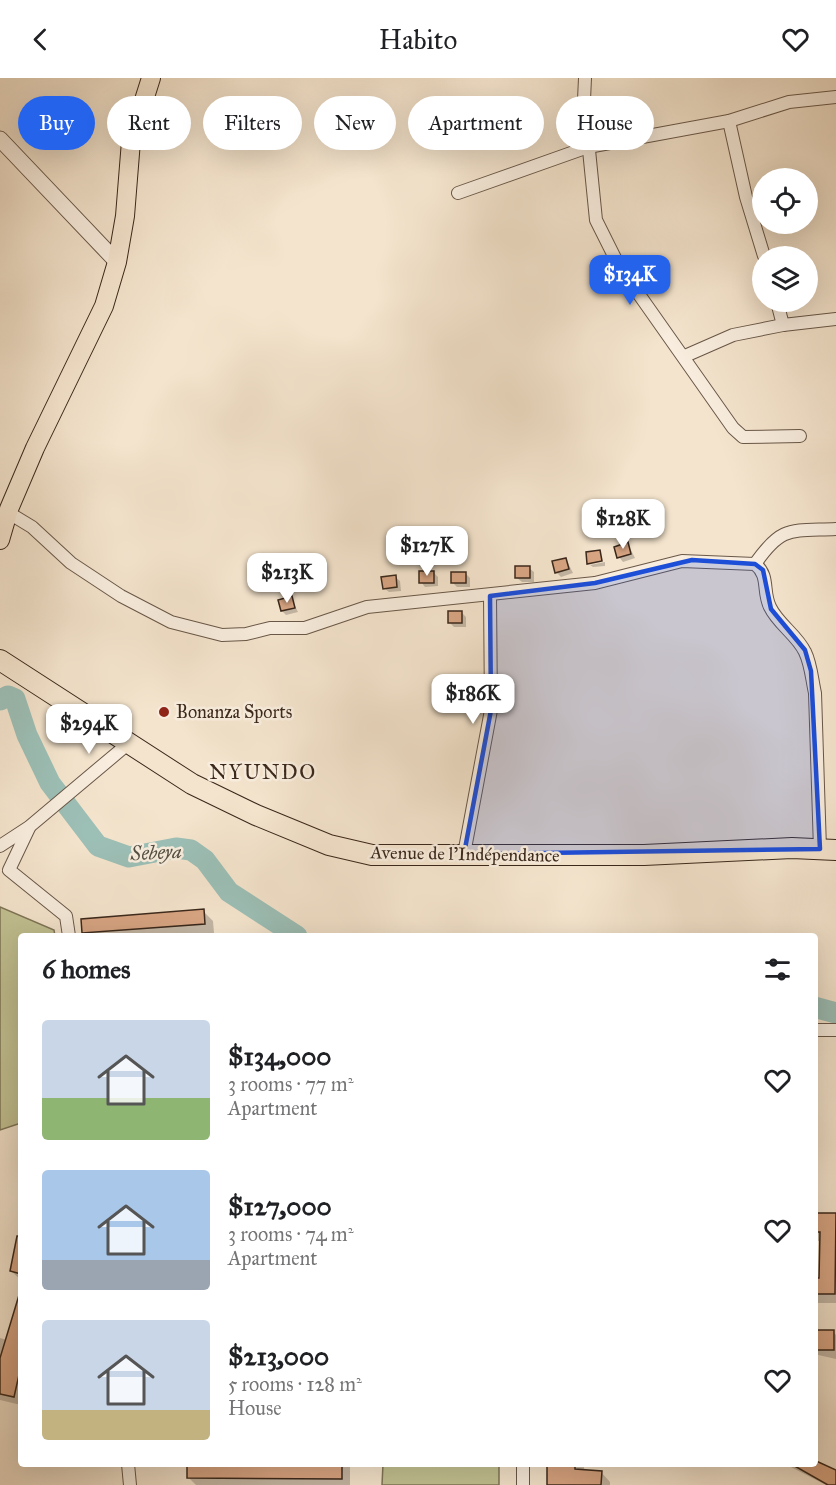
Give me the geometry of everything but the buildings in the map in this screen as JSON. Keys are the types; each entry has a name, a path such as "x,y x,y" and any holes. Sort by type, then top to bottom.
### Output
{"highway":[{"name":"Avenue de l'Indépendance","path":"0,660 192,783 256,815 329,845 372,855 644,855 828,850"}],"main road":[{"path":"0,540 35,448 104,306 117,262 125,216 131,141 151,78"}],"street":[{"path":"584,96 585,78"},
{"path":"654,135 729,121 789,102 836,97"},
{"path":"729,121 746,197 761,246"},
{"path":"0,139 117,262"},
{"path":"458,193 580,150"},
{"path":"588,150 596,220 619,266 685,356 704,389 744,437 800,436"},
{"path":"780,312 783,325"},
{"path":"685,356 733,335 783,325 836,319"},
{"path":"9,513 32,527 85,573 131,601 171,622 222,635 246,634 270,628 305,628 368,607 490,596 596,583 682,561 755,564 763,570 766,580 766,596 771,609 805,650 811,671 815,693 828,850"},
{"path":"755,564 771,541 788,532 836,529"},
{"path":"464,854 491,710 490,596"},
{"path":"0,846 29,826 57,800 129,743"},
{"path":"9,870 29,826"},
{"path":"0,852 9,870 66,916 69,933"},
{"path":"818,1030 836,1030"},
{"path":"128,1467 130,1485"},
{"path":"522,1485 523,1467"}],"highlighted area":[{"path":"692,560 755,564 763,570 771,609 805,650 811,671 820,849 464,854 491,710 490,596 595,583"}],"green space":[{"path":"0,907 54,930 54,933 18,933 18,1124 0,1130"},
{"path":"383,1467 499,1467 499,1485 382,1485"}],"waterway":[{"name":"Sebeya","path":"0,700 8,696 15,699 27,735 50,783 98,846 129,857 176,848 191,850 205,860 229,892 292,933"},
{"name":"Sebeya","path":"818,1008 836,1013"}],"place":[{"name":"Bonanza Sports","path":"164,712"}],"district":[{"name":"NYUNDO","path":"263,772"}]}
